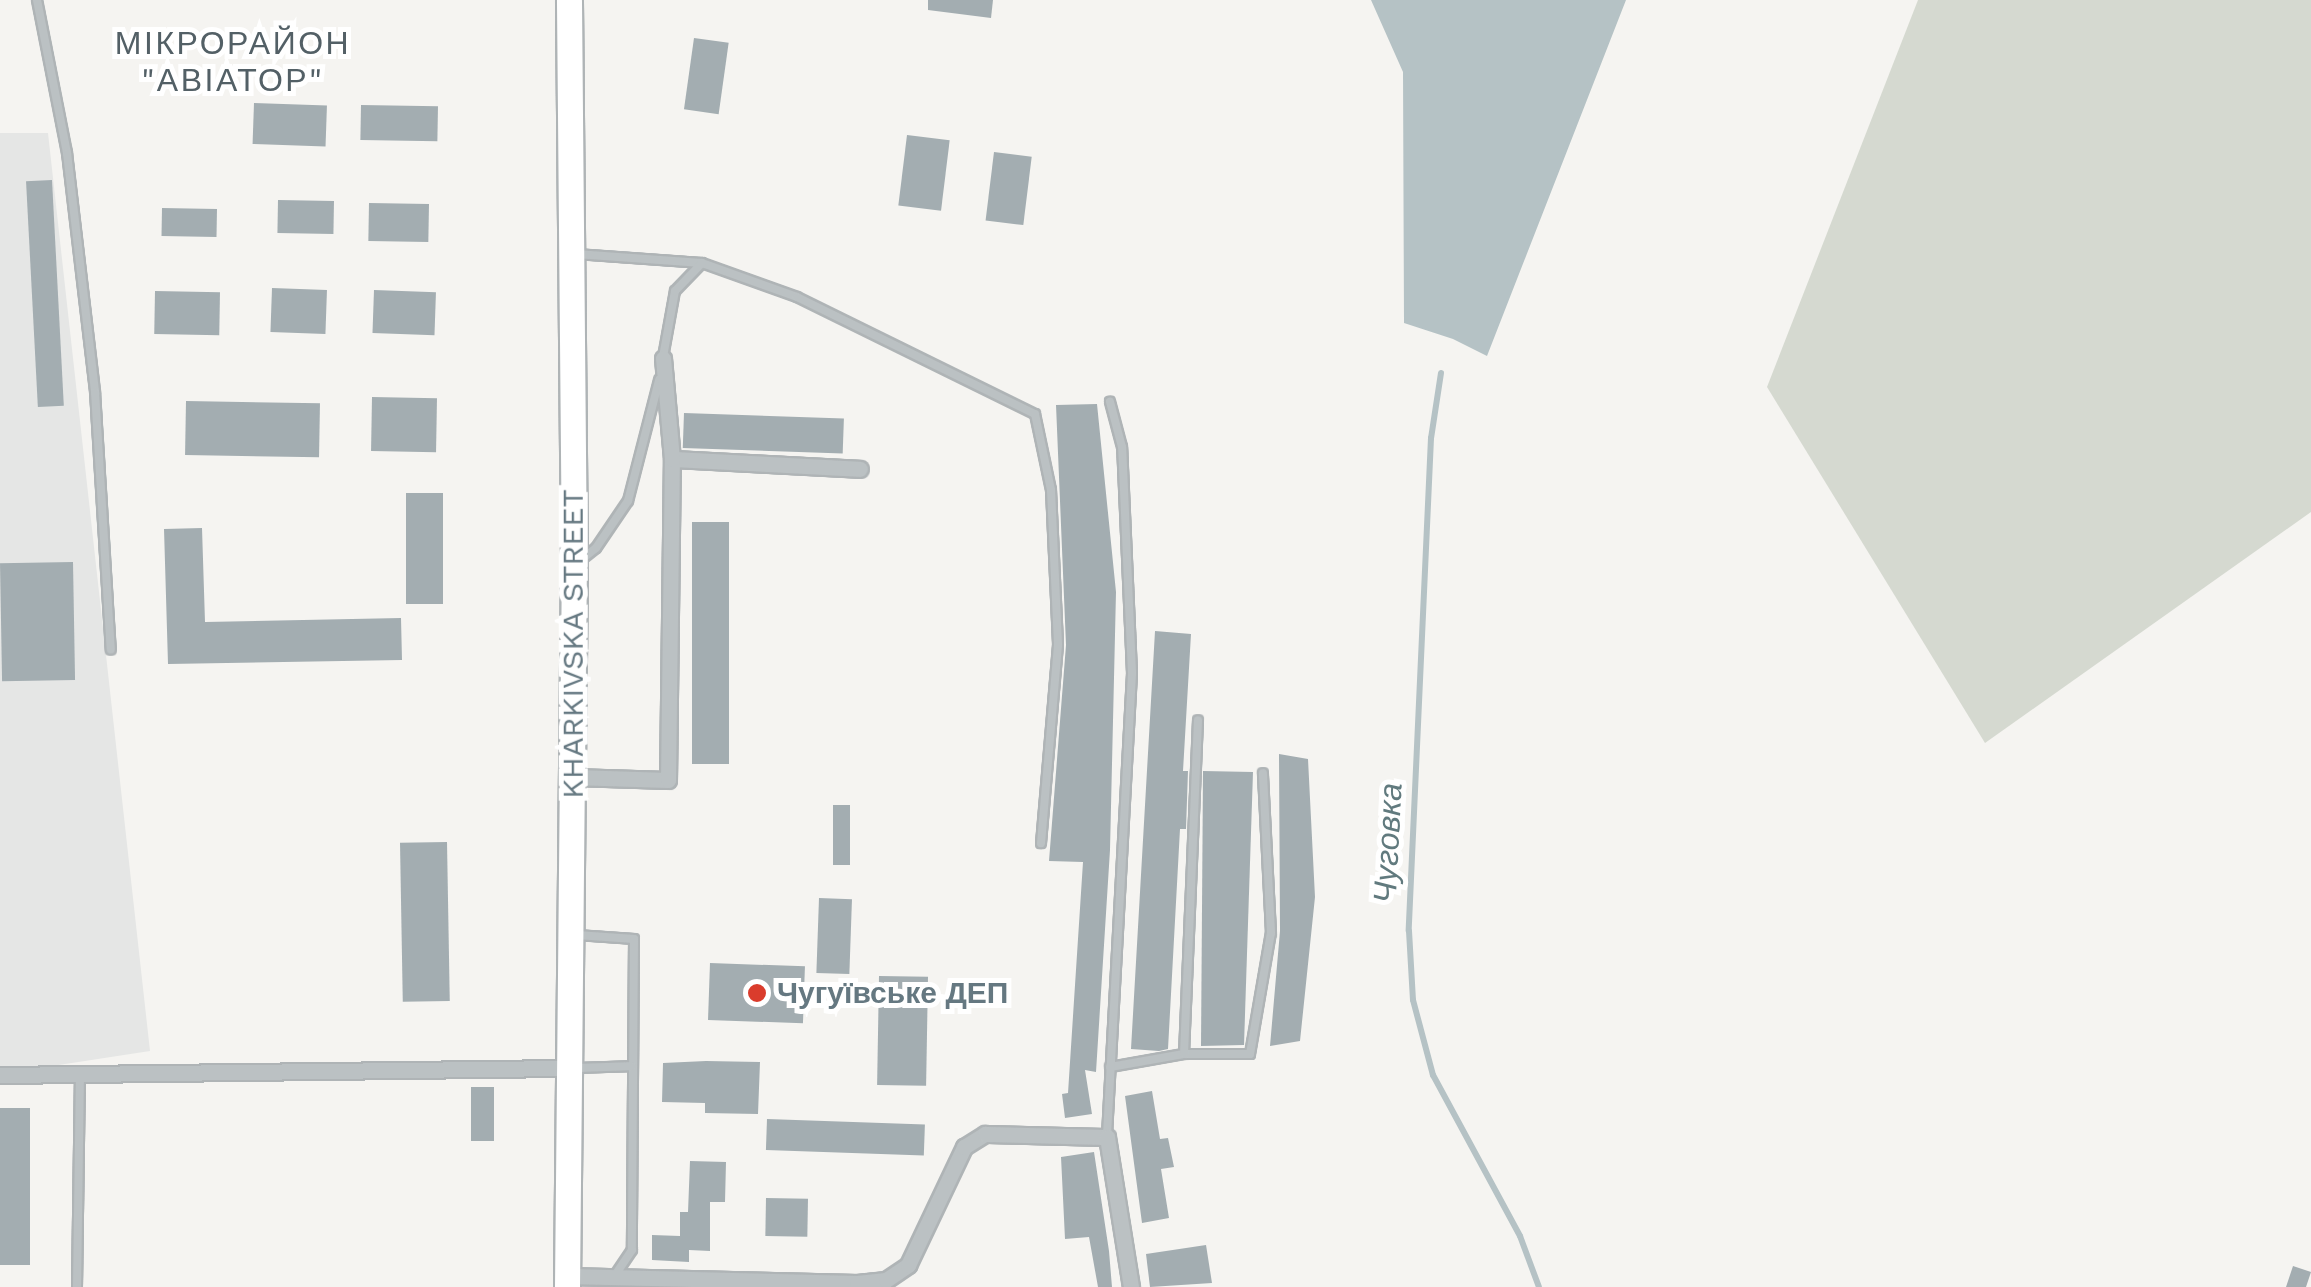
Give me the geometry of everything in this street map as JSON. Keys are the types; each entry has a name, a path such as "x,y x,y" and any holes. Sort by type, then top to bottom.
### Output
{"highway":[{"name":"KHARKIVSKA STREET","path":"567,1281 574,564 569,0"}],"street":[{"path":"573,778 668,780 672,458 663,358"},
{"path":"672,458 860,468"},
{"path":"0,1075 568,1068"},
{"path":"567,1281 886,1280 908,1264 964,1147 985,1134 1107,1137 1130,1287"}],"lane":[{"path":"37,0 67,152 93,374 111,650"},
{"path":"572,254 702,264 797,297 1035,414 1051,490 1058,645 1041,844"},
{"path":"574,564 596,548 628,500 653,416 675,290 702,264"},
{"path":"1107,1137 1132,673 1122,448 1110,402"},
{"path":"1184,1054 1198,720"},
{"path":"1110,1067 1184,1054 1250,1054 1271,933 1262,772"},
{"path":"570,934 634,939 632,1250 615,1282"},
{"path":"568,1068 632,1066"},
{"path":"77,1287 80,1072"}],"shaded area":[{"path":"1371,0 1626,0 1487,356 1453,339 1404,323 1403,72"},
{"path":"1918,0 2311,0 2311,512 1985,743 1767,387"},
{"path":"0,133 48,133 150,1051 0,1074"}],"building":[{"path":"928,0 993,0 991,18 928,10"},
{"path":"694,38 729,43 719,114 684,109"},
{"path":"254,103 327,106 326,147 253,144"},
{"path":"361,105 438,106 437,141 360,140"},
{"path":"907,135 950,140 941,211 898,205"},
{"path":"994,152 1032,157 1023,225 986,220"},
{"path":"52,180 64,406 38,407 26,181"},
{"path":"278,200 334,201 333,234 277,233"},
{"path":"369,203 429,204 428,242 368,241"},
{"path":"162,208 217,209 217,237 162,236"},
{"path":"272,288 327,290 325,334 270,332"},
{"path":"374,290 436,292 434,335 372,333"},
{"path":"155,291 220,292 219,335 154,334"},
{"path":"372,397 437,398 436,452 371,451"},
{"path":"186,401 320,403 319,457 185,455"},
{"path":"1097,404 1116,592 1110,850 1096,1072 1085,1070 1092,1114 1065,1118 1062,1094 1068,1093 1083,862 1049,861 1066,645 1056,405"},
{"path":"684,413 844,419 843,454 683,448"},
{"path":"406,493 443,493 443,604 406,604"},
{"path":"692,522 729,522 729,764 692,764"},
{"path":"202,528 205,622 401,618 402,660 168,664 164,529"},
{"path":"73,562 75,680 2,681 0,563"},
{"path":"1155,631 1191,634 1183,771 1188,771 1186,829 1180,829 1168,1049 1159,1051 1131,1049"},
{"path":"1279,754 1308,759 1315,897 1300,1041 1270,1046 1280,931"},
{"path":"1203,771 1253,772 1244,1045 1201,1046"},
{"path":"833,805 850,805 850,865 833,865"},
{"path":"447,842 450,1001 403,1002 400,843"},
{"path":"819,898 852,899 849,974 816,973"},
{"name":"Чугуївське ДЕП","path":"710,963 805,966 803,1023 708,1020"},
{"path":"879,976 928,977 926,1086 877,1085"},
{"path":"760,1062 758,1114 705,1113 705,1103 662,1102 663,1063"},
{"path":"471,1087 494,1087 494,1141 471,1141"},
{"path":"1152,1091 1160,1139 1168,1138 1174,1167 1161,1169 1169,1218 1142,1223 1125,1096"},
{"path":"0,1108 30,1108 30,1265 0,1265"},
{"path":"767,1119 925,1125 924,1155 766,1150"},
{"path":"1094,1152 1112,1287 1098,1287 1089,1237 1065,1239 1061,1157"},
{"path":"690,1161 726,1162 725,1202 710,1202 710,1251 689,1250 689,1262 652,1260 652,1235 680,1236 680,1212 688,1212"},
{"path":"766,1198 808,1199 807,1237 765,1236"},
{"path":"1206,1245 1212,1283 1150,1287 1146,1254"},
{"path":"2293,1266 2311,1272 2306,1287 2286,1287"}],"waterway":[{"name":"Чуговка","path":"1441,373 1431,438 1409,931 1413,1000 1433,1075 1520,1236 1539,1287"}],"place":[{"name":"Чугуївське ДЕП","path":"757,993"}],"district":[{"name":"МІКРОРАЙОН \"АВІАТОР\"","path":"233,62"}]}
